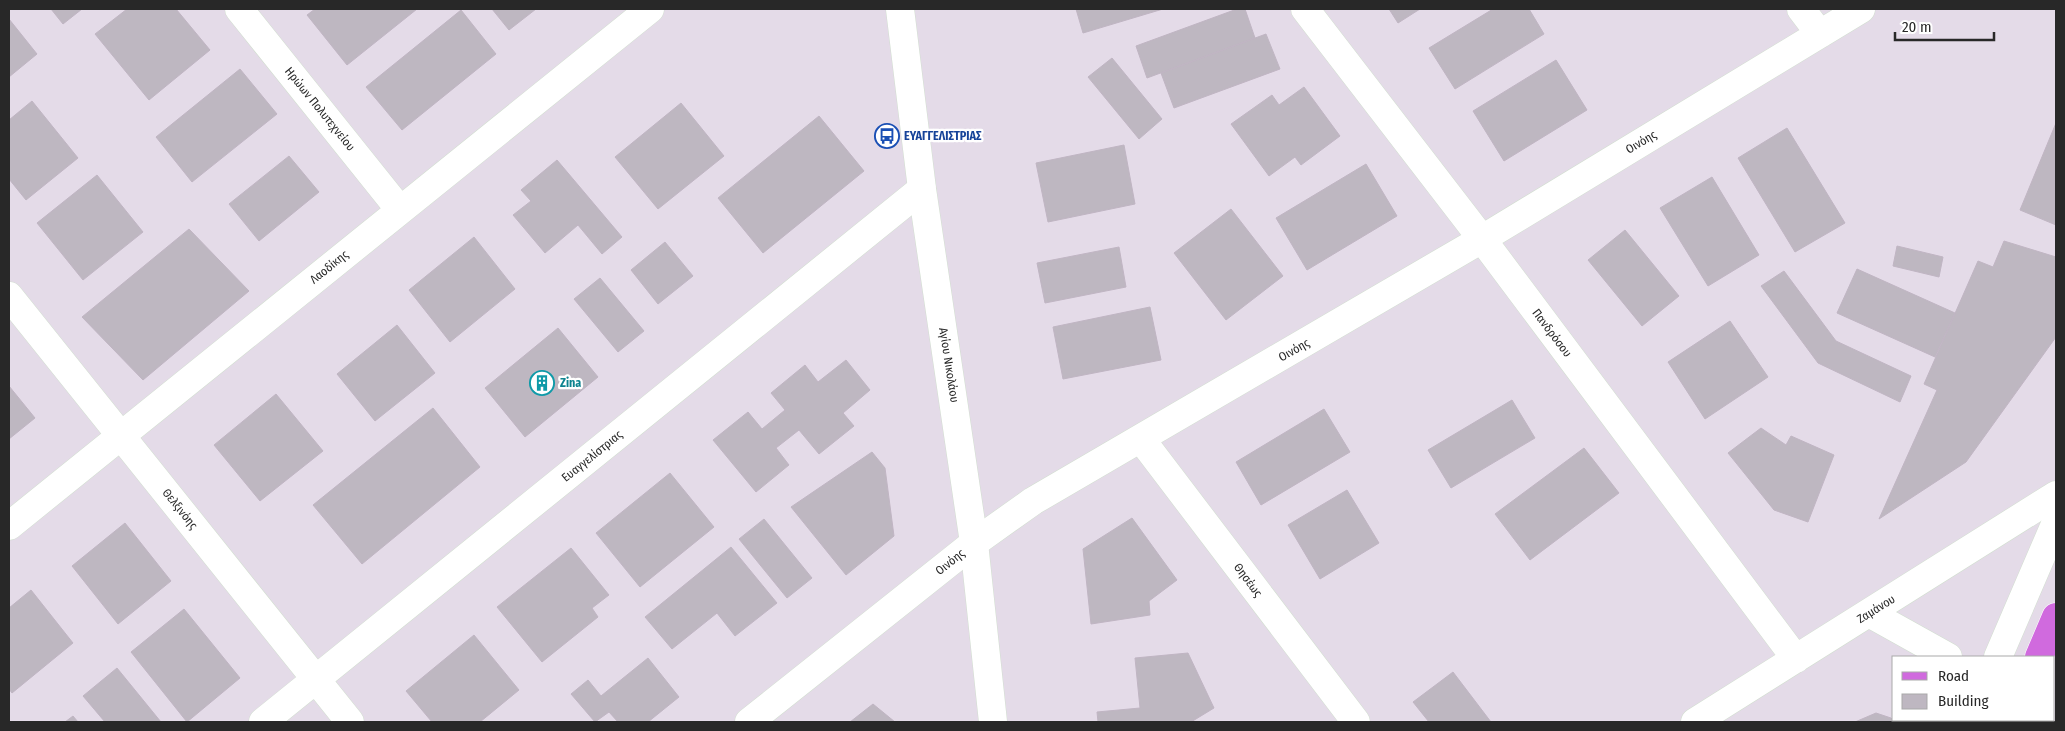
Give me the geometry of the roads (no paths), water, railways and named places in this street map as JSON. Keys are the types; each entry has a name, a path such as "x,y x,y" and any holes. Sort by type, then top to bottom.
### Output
{"main road":[{"path":"2038,656 2056,617"}],"street":[{"name":"Ηρώων Πολυτεχνείου","path":"239,9 400,210"},
{"name":"Λαοδίκης","path":"9,526 650,9"},
{"name":"Αγίου Νικολάου","path":"900,9 922,189 974,543 993,722"},
{"name":"Πανδρόσου","path":"1305,9 1482,239 1796,659"},
{"path":"1801,9 1820,34"},
{"name":"Οινόης","path":"749,722 974,543 1033,501 1482,239 1861,9"},
{"name":"Ευαγγελίστριας","path":"262,722 922,189"},
{"name":"Θελξινόης","path":"9,296 350,722"},
{"name":"Θησέως","path":"1141,439 1356,722"},
{"name":"Ζαμάνου","path":"1695,722 2056,495"},
{"path":"1998,656 2056,522"},
{"path":"1869,613 1946,656"}],"place":[{"name":"ΕΥΑΓΓΕΛΙΣΤΡΙΑΣ","path":"887,136"},
{"name":"Zina","path":"542,383"}]}
